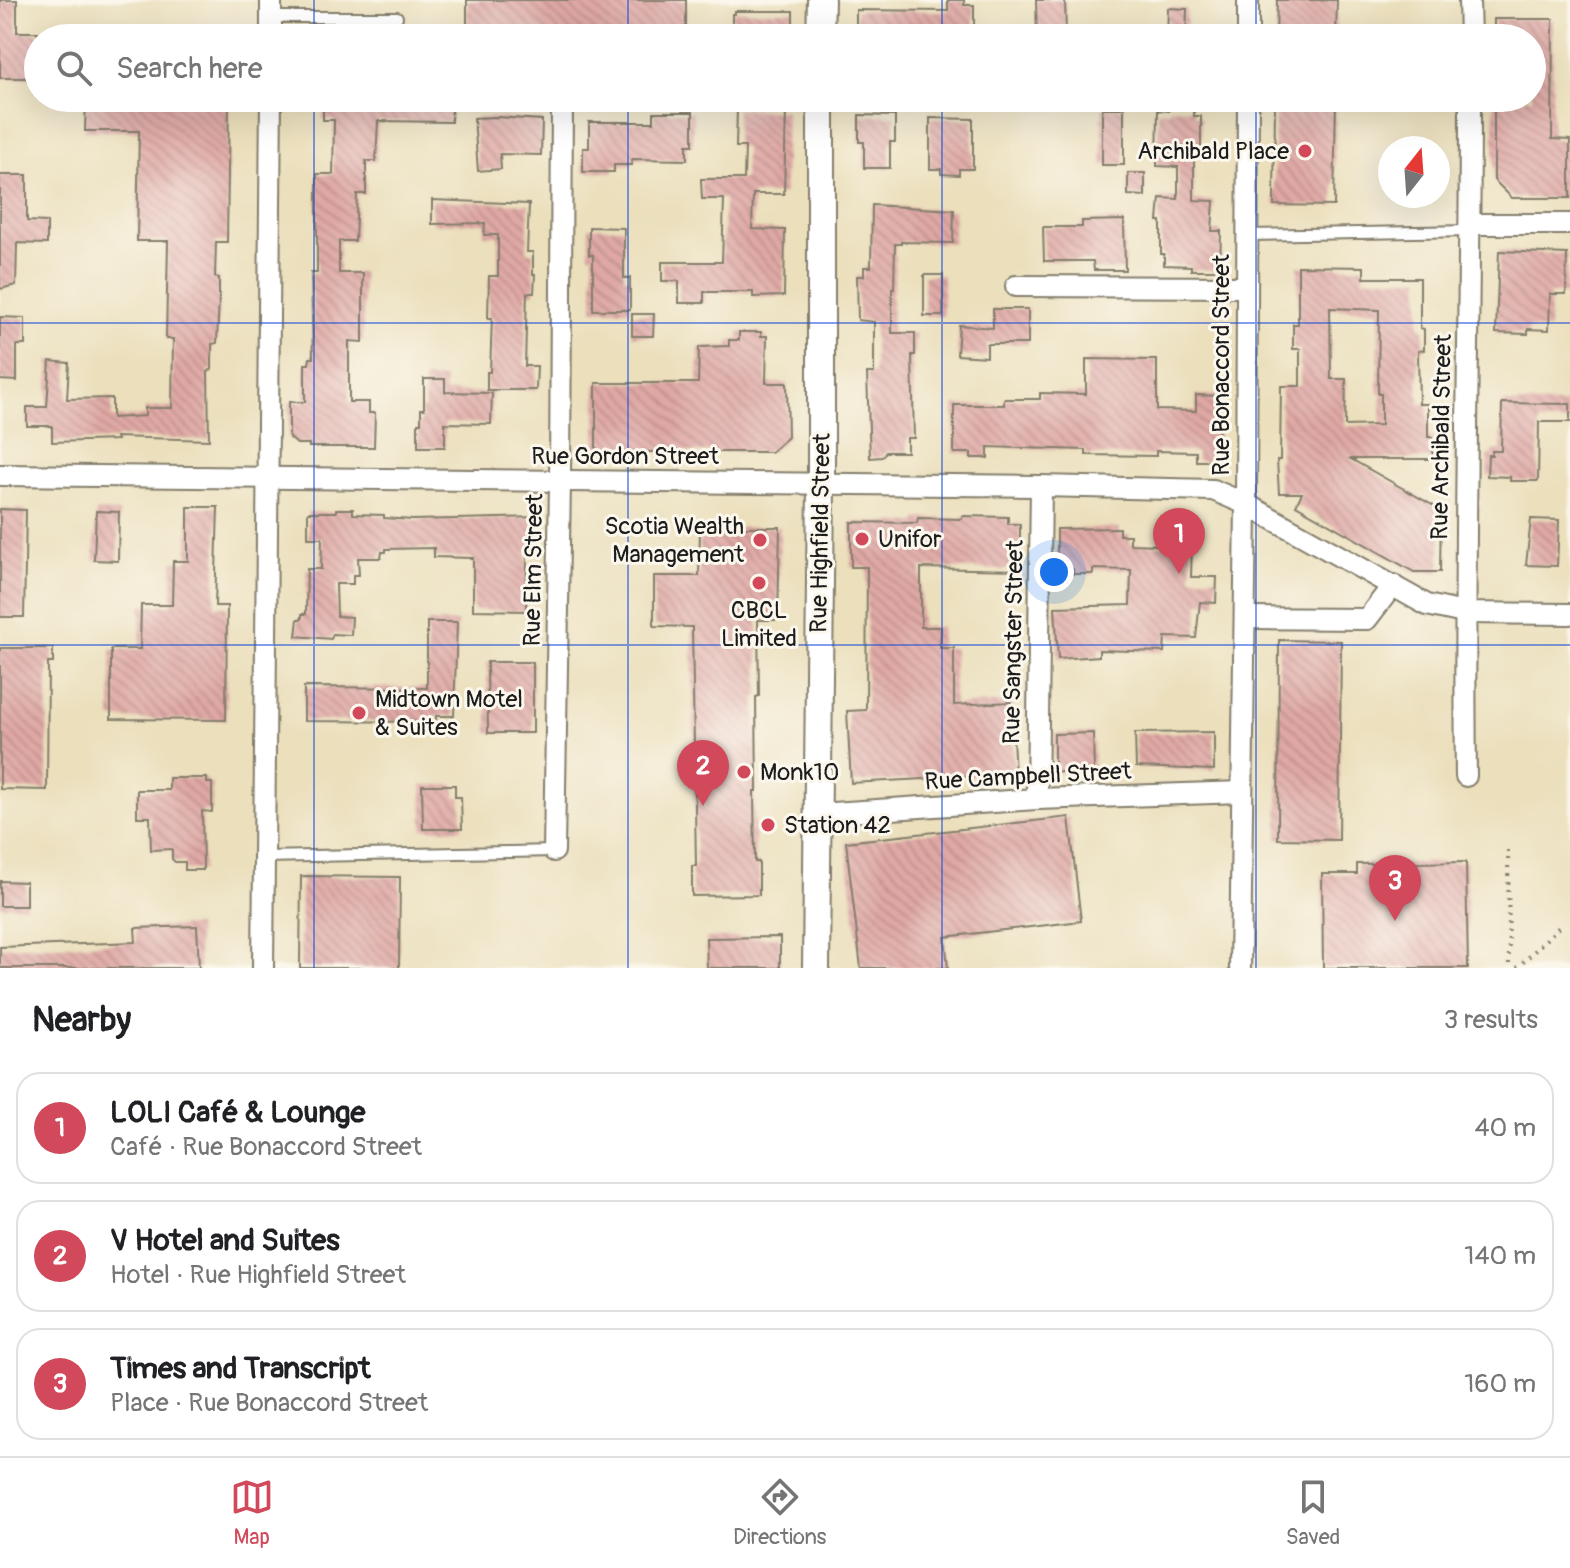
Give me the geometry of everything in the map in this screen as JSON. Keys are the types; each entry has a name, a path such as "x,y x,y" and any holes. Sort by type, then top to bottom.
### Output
{"street":[{"path":"820,24 821,0"},
{"path":"1248,0 1248,24"},
{"path":"1469,0 1470,24"},
{"path":"263,968 271,112"},
{"name":"Rue Elm Street","path":"554,851 562,112"},
{"name":"Rue Highfield Street","path":"816,968 821,112"},
{"name":"Rue Bonaccord Street","path":"1240,968 1248,112"},
{"name":"Rue Archibald Street","path":"1466,776 1464,613 1470,112"},
{"path":"1470,228 1570,224"},
{"path":"1016,286 1246,287"},
{"name":"Rue Gordon Street","path":"0,475 1213,490 1246,504 1427,605 1464,613 1570,614"},
{"name":"Rue Sangster Street","path":"1037,799 1041,486"},
{"path":"1245,618 1367,619 1393,585"},
{"name":"Rue Campbell Street","path":"818,814 1037,799 1242,792"}],"lane":[{"path":"271,8 397,17"},
{"path":"1247,235 1470,228"},
{"path":"264,857 554,851"}],"path":[{"path":"1508,850 1509,968"},
{"path":"1517,968 1560,926"}],"building":[{"path":"0,0 17,0 17,32 24,32 24,78 0,78"},
{"path":"467,0 686,0 686,24 467,24"},
{"path":"948,0 964,0 964,5 974,5 974,24 856,24 856,10 948,11"},
{"path":"1036,0 1065,0 1066,24 1037,24"},
{"path":"1277,0 1337,0 1336,24 1276,24"},
{"path":"1168,8 1187,9 1186,24 1167,24"},
{"path":"735,11 793,11 793,24 732,24 732,14"},
{"path":"1494,19 1553,19 1552,139 1570,140 1570,198 1512,198 1494,180 1494,112 1546,112 1546,24 1494,24"},
{"path":"86,112 229,112 227,242 216,242 215,277 219,278 219,296 217,343 212,344 212,369 208,372 209,440 116,437 117,440 52,442 52,426 27,426 27,407 47,407 50,361 69,363 67,399 112,398 112,418 145,416 145,408 172,408 173,339 166,339 168,241 137,241 139,131 85,131"},
{"path":"323,112 451,112 451,122 378,121 376,161 366,161 366,194 357,194 355,241 339,241 339,273 363,273 363,342 349,341 349,402 369,402 369,413 375,413 374,447 309,447 309,444 297,444 289,437 289,402 305,402 305,364 313,358 311,273 317,273 317,174 333,174 334,120 323,120"},
{"path":"654,112 693,112 693,145 687,145 687,160 632,159 632,165 614,165 614,172 583,172 583,148 589,148 589,122 654,122"},
{"path":"737,112 786,112 784,194 753,194 752,229 785,230 784,296 753,297 753,292 704,292 704,303 679,303 679,281 662,281 662,262 722,262 724,199 702,199 701,179 744,179 745,147 736,147"},
{"path":"1102,112 1124,112 1124,165 1102,165"},
{"path":"1158,112 1194,112 1194,116 1201,116 1201,149 1194,149 1194,200 1214,201 1212,231 1221,231 1220,270 1191,270 1191,266 1164,265 1161,221 1158,221 1160,198 1178,199 1178,167 1157,166"},
{"name":"Archibald Place","path":"1275,112 1336,112 1334,206 1274,205"},
{"path":"859,115 895,116 895,142 890,142 890,168 864,168 864,142 859,142"},
{"path":"474,118 542,120 541,155 500,154 501,169 478,171"},
{"path":"930,118 973,119 973,169 959,169 959,175 941,174 941,169 930,169"},
{"path":"1128,173 1145,173 1145,196 1128,195"},
{"path":"0,175 27,175 27,221 47,222 47,244 17,243 16,285 0,289"},
{"path":"432,200 529,204 527,252 533,252 535,274 534,293 527,293 525,366 537,366 536,390 487,390 492,318 488,318 489,276 498,276 498,235 484,235 485,223 432,224"},
{"path":"872,205 954,210 953,243 895,244 892,333 915,333 915,355 912,355 914,438 907,438 907,452 886,452 882,457 870,458 867,373 874,373 874,322 858,320 857,276 864,276 864,267 871,267"},
{"path":"1124,220 1125,270 1094,270 1093,261 1044,261 1043,227 1082,227 1082,221"},
{"path":"589,227 624,228 624,278 630,278 630,310 593,310 593,255 589,255"},
{"path":"1499,251 1567,254 1566,294 1550,294 1549,330 1528,329 1528,334 1496,333"},
{"path":"1298,266 1364,267 1364,278 1420,278 1420,328 1424,329 1424,350 1418,351 1419,404 1428,404 1428,437 1433,437 1433,459 1351,459 1441,510 1440,572 1414,572 1296,505 1302,493 1279,493 1277,460 1280,460 1281,386 1300,386 1300,349 1293,349 1293,324 1298,324","holes":["1330,308 1379,310 1378,394 1381,394 1381,425 1345,426 1346,379 1331,379"]},
{"path":"924,275 943,275 943,316 924,316"},
{"path":"993,309 1028,309 1028,344 987,344 987,357 957,355 959,325 993,328"},
{"path":"632,314 654,314 653,336 632,336"},
{"path":"0,317 25,318 25,345 17,345 17,381 0,380"},
{"path":"739,332 761,332 761,336 767,336 766,383 787,383 788,437 771,452 596,452 596,383 698,383 699,347 729,346 729,340 739,340"},
{"path":"1086,359 1157,360 1157,410 1196,411 1196,395 1219,396 1218,461 1196,461 1196,452 1156,451 1156,456 1086,455 1086,450 988,447 988,458 971,458 971,453 954,453 954,405 1004,405 1004,399 1040,399 1040,393 1086,394"},
{"path":"424,379 445,379 445,392 492,393 491,424 445,423 445,447 418,447 418,423 421,423 421,409 424,409"},
{"path":"1502,403 1570,404 1570,422 1539,422 1538,481 1510,481 1510,477 1487,476 1488,455 1492,455 1492,451 1501,451"},
{"path":"188,507 218,507 215,606 227,606 226,720 111,719 111,649 140,649 141,605 172,605 173,561 188,561"},
{"path":"0,509 26,510 24,617 0,617"},
{"path":"336,509 353,509 353,514 413,520 539,517 539,551 527,550 526,611 473,610 473,558 434,557 434,548 386,549 381,558 358,558 359,575 353,575 353,584 336,584 337,616 352,617 351,635 333,634 331,639 296,636 298,619 306,614 307,569 321,569 322,538 308,538 308,512 336,512"},
{"path":"96,511 119,512 118,561 94,560"},
{"path":"962,516 1008,517 1008,524 1020,524 1020,570 921,568 921,627 941,627 940,648 954,648 954,705 1011,702 1015,774 851,783 847,711 866,710 867,567 851,567 851,522 917,523 918,518 962,519"},
{"path":"1531,519 1559,520 1557,566 1526,565"},
{"path":"780,527 778,620 758,620 757,791 754,791 755,862 759,862 759,895 692,896 692,866 696,866 692,627 654,626 654,576 699,576 700,528"},
{"path":"1119,528 1119,535 1130,535 1130,544 1192,546 1191,577 1217,577 1216,603 1200,602 1196,638 1165,637 1164,652 1099,650 1099,656 1058,659 1055,607 1130,605 1131,570 1093,569 1093,574 1073,574 1073,569 1057,569 1057,529"},
{"path":"427,622 457,622 454,716 436,716 436,722 304,721 304,687 427,688"},
{"path":"1279,640 1341,641 1339,840 1278,839"},
{"path":"0,648 53,648 53,663 48,663 47,790 0,789"},
{"path":"487,662 533,662 533,733 488,733"},
{"path":"1214,732 1214,770 1136,767 1135,733"},
{"path":"1093,733 1094,772 1054,772 1054,734"},
{"path":"169,778 207,778 207,783 212,783 212,812 202,811 203,870 185,870 185,862 172,859 172,849 151,850 150,817 137,817 137,790 169,790"},
{"path":"422,785 455,785 455,797 461,797 462,829 423,829"},
{"path":"1069,817 1081,921 945,937 948,968 861,968 846,842"},
{"path":"1466,862 1468,968 1323,968 1322,874 1357,874 1357,864"},
{"path":"301,876 400,877 399,968 300,968"},
{"path":"0,881 26,882 26,906 0,906"},
{"path":"197,926 199,968 0,968 0,947 136,942 135,928"},
{"path":"780,937 780,968 707,968 706,938"}],"place":[{"name":"Archibald Place","path":"1305,151"},
{"name":"Unifor","path":"862,539"},
{"name":"Scotia Wealth Management","path":"760,540"},
{"name":"LOLI Café & Lounge","path":"1179,574"},
{"name":"CBCL Limited","path":"759,583"},
{"name":"Midtown Motel & Suites","path":"359,713"},
{"name":"Monk10","path":"744,772"},
{"name":"V Hotel and Suites","path":"703,806"},
{"name":"Station 42","path":"768,825"},
{"name":"Times and Transcript","path":"1395,921"}]}
